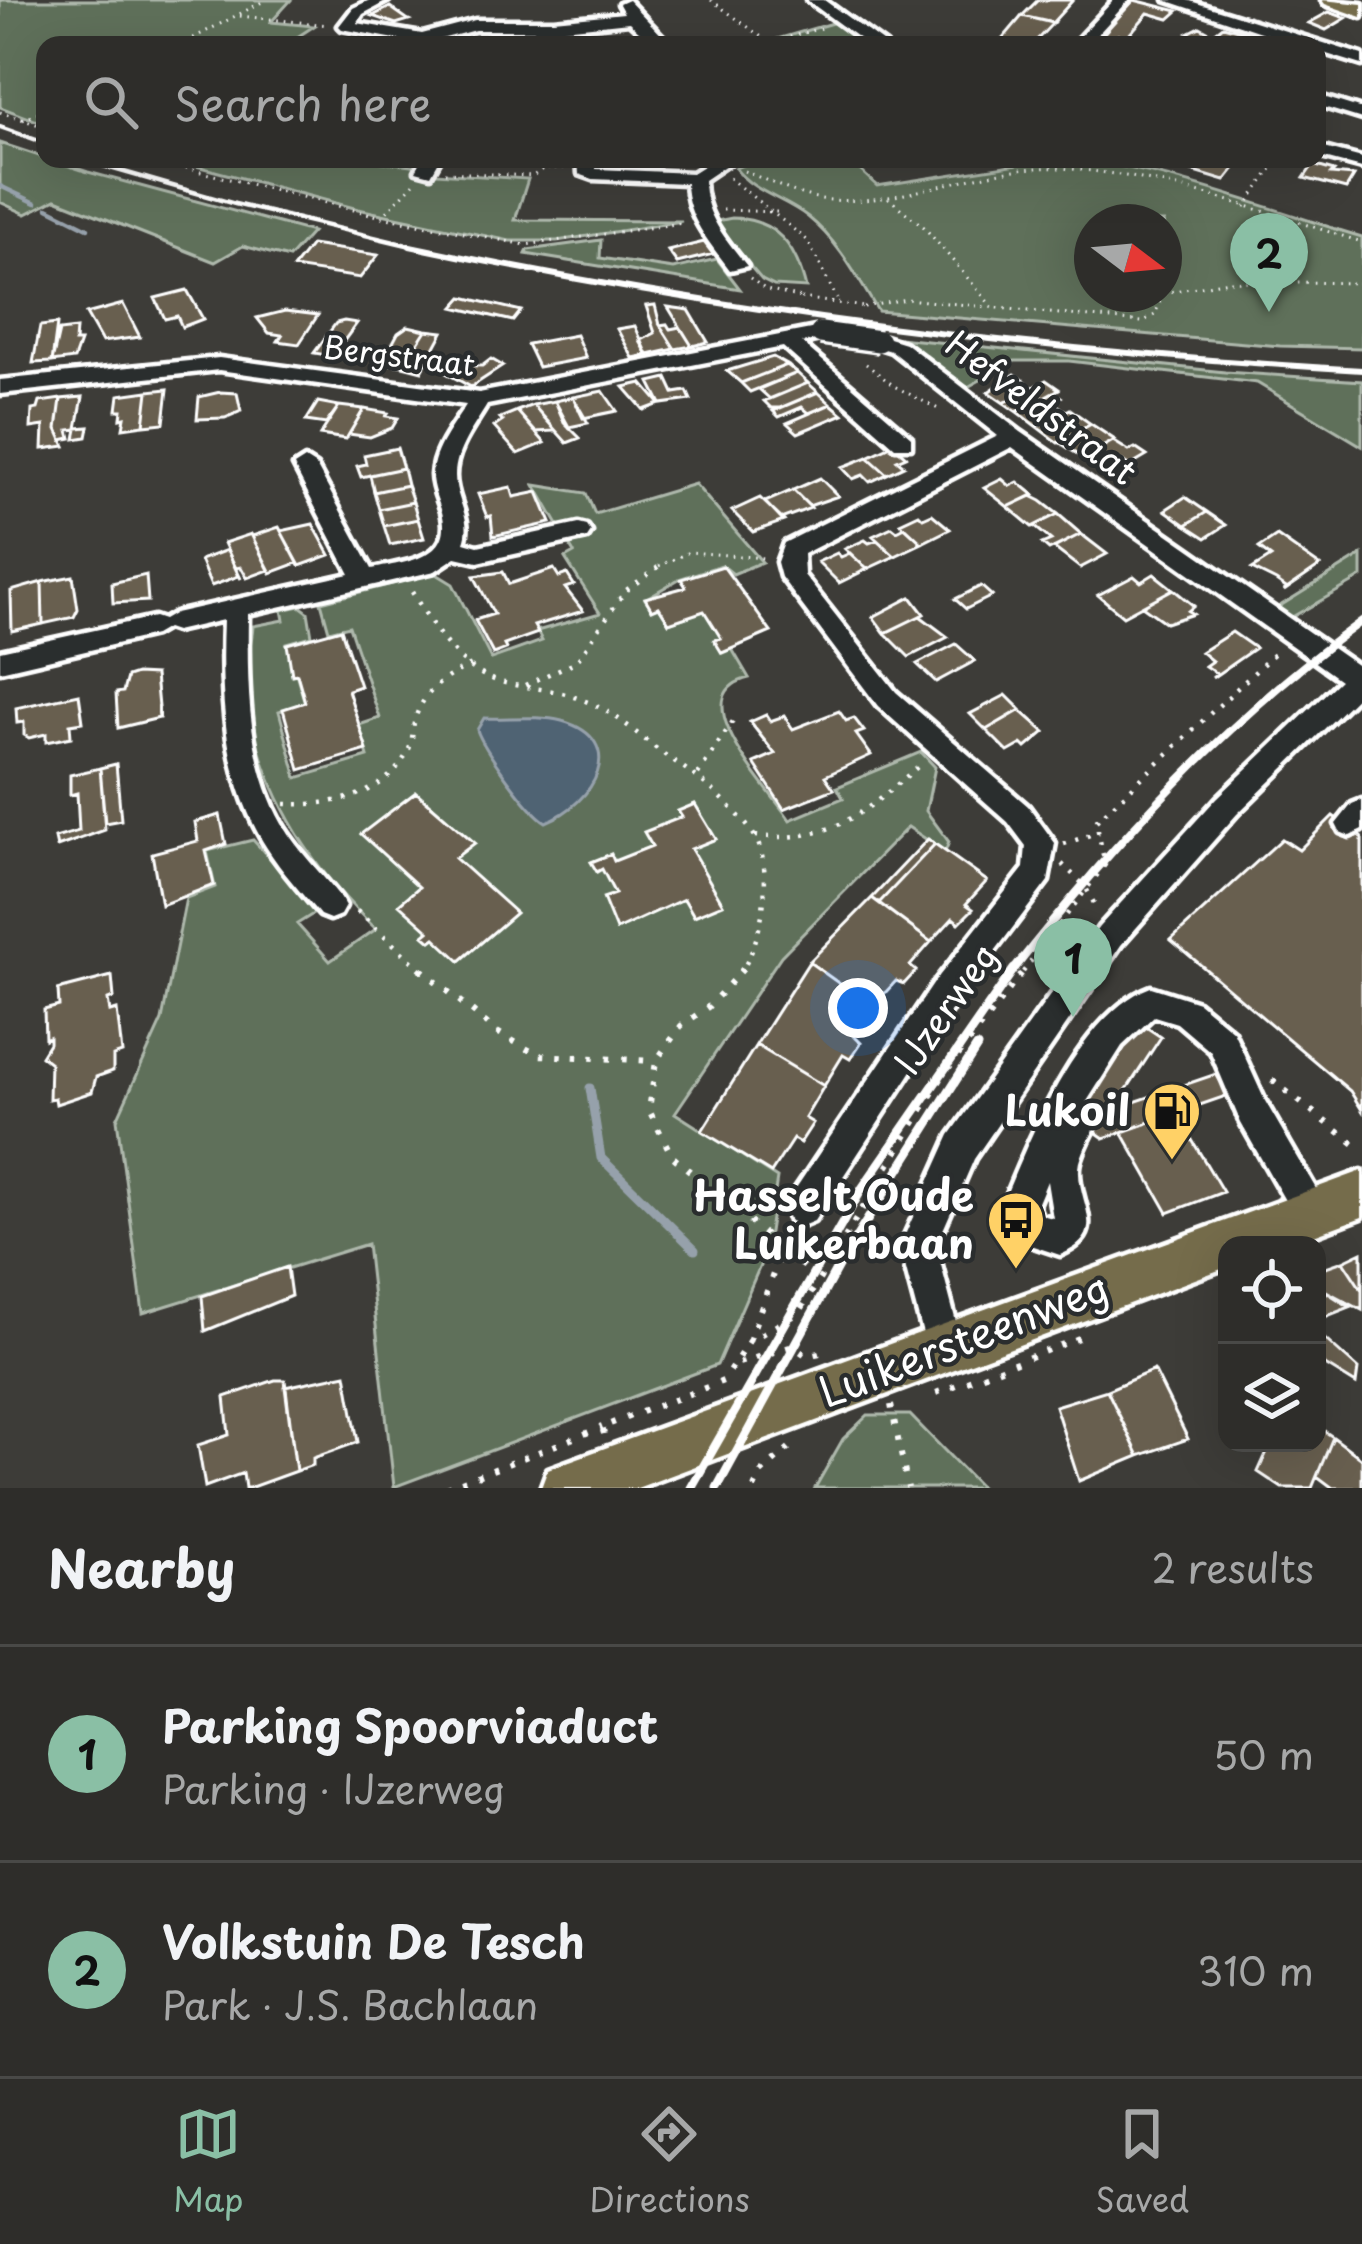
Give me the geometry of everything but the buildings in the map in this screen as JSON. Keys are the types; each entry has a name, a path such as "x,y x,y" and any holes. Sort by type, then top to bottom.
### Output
{"main road":[{"path":"1332,0 1362,10"},
{"name":"Luikersteenweg","path":"567,1488 1362,1194"}],"street":[{"path":"382,0 358,11 347,26 402,36"},
{"path":"814,0 865,36"},
{"path":"1088,36 1122,0"},
{"path":"1172,0 1287,36"},
{"path":"462,2 467,18 476,25"},
{"path":"440,36 476,25 554,25 631,7 655,36"},
{"path":"1326,48 1362,60"},
{"path":"1326,103 1362,114"},
{"path":"1326,153 1362,163"},
{"path":"704,168 694,197 699,217 737,266"},
{"name":"Hefveldstraat","path":"786,339 821,333 898,347 1013,437 1359,680"},
{"path":"786,339 903,442"},
{"name":"Bergstraat","path":"0,387 219,364 479,400 786,339"},
{"path":"0,661 436,563 454,548 459,532 444,479 446,460 479,400"},
{"path":"802,1209 947,990 1038,872 1041,843 1018,814 887,699 793,577 792,549 1013,437"},
{"path":"305,466 365,579"},
{"path":"454,548 478,554 579,532"},
{"path":"236,608 233,678 248,769 272,833 340,905"},
{"path":"944,1345 918,1246 962,1147 1123,921 1227,806 1359,680"},
{"path":"1081,1121 1062,1167 1072,1225 1060,1237 1030,1229 1019,1205 1034,1172 1065,1105 1130,1010 1151,1000 1186,1012 1222,1042 1253,1112 1311,1213"}],"path":[{"path":"199,36 266,0"},
{"path":"711,0 760,36"},
{"path":"240,16 317,23"},
{"path":"794,36 844,21"},
{"path":"0,112 36,124"},
{"path":"23,120 36,114"},
{"path":"184,168 382,217 526,245 656,228 732,208 777,212"},
{"path":"382,217 425,168"},
{"path":"457,168 533,176 544,168"},
{"path":"836,298 817,249 720,170 738,169 802,195 829,200 888,198 983,174 1043,168"},
{"path":"1060,168 1132,178 1362,242"},
{"path":"1245,207 1273,168"},
{"path":"888,198 924,227 996,310"},
{"path":"737,266 766,290 864,307 906,299 1142,322 1156,312"},
{"path":"1182,286 1228,281 1362,283"},
{"path":"859,358 894,386 953,417"},
{"path":"525,686 577,661 626,591 675,558 689,552 727,552 789,562"},
{"path":"400,573 444,643 484,676 570,695 624,718 669,758 698,774 755,836 765,897 761,933 744,968 708,1007 681,1026 656,1061 649,1110 672,1156 819,1280"},
{"name":"IJzerweg","path":"722,1382 749,1341 800,1313 944,1074 1105,865 1096,820 1283,645"},
{"path":"287,818 279,804 310,806 347,799 374,788 397,770 411,746 415,719 429,690 448,674 472,665"},
{"path":"698,774 737,715"},
{"path":"755,836 799,842 854,820 941,746"},
{"path":"1047,850 1099,832"},
{"path":"340,905 532,1054 573,1063 633,1055 656,1061"},
{"path":"1222,1042 1362,1150"},
{"path":"749,1341 780,1246 802,1209"},
{"path":"877,1372 892,1409 908,1488"},
{"path":"446,1488 602,1427"},
{"path":"754,1488 761,1473 800,1438"}],"green space":[{"path":"0,0 291,0 271,22 314,26 299,36 36,36 36,121 0,107"},
{"path":"839,21 860,36 788,36"},
{"path":"0,143 36,155 36,168 76,168 312,232 289,258 243,246 215,262 56,199 26,214 0,202"},
{"path":"204,168 420,168 419,172 528,179 515,220 682,221 557,241 510,241 358,209"},
{"path":"735,168 858,168 877,186 992,168 1129,168 1166,177 1362,237 1362,348 1280,346 878,311 829,237 799,210 751,184"},
{"path":"732,218 761,224 782,238 797,260 806,288 774,286 762,280 712,222"},
{"path":"601,240 600,258 673,269 717,259 740,289 526,254"},
{"path":"889,337 1225,372 1362,381 1362,446 1257,383 1069,361 1015,361 964,389"},
{"path":"695,484 762,562 733,574 722,565 679,579 645,599 652,609 659,607 669,623 704,611 721,638 715,641 722,652 732,649 749,678 730,688 723,703 726,722 750,766 790,820 843,798 837,787 921,752 935,767 926,811 949,842 945,852 908,827 781,956 675,1113 777,1178 766,1252 717,1365 394,1487 367,1244 143,1313 117,1119 162,1020 186,898 215,887 207,851 253,840 318,911 297,924 330,961 376,929 318,864 274,790 245,694 253,626 284,620 282,610 300,606 308,612 312,636 287,643 305,703 279,711 297,778 368,757 359,725 380,718 349,626 329,631 321,602 435,573 453,584 491,659 542,641 537,631 600,613 565,558 574,553 535,485 586,493 595,514"},
{"path":"1362,555 1362,577 1285,621 1272,611"},
{"path":"868,1415 910,1415 981,1488 815,1488 843,1439"}],"water":[{"path":"484,718 553,719 583,730 600,757 590,787 546,822 488,751 477,730"}],"waterway":[{"path":"0,186 36,203"},
{"path":"48,208 88,228"},
{"path":"590,1088 601,1158 695,1250"}],"railway":[{"path":"0,127 36,140"},
{"path":"110,168 235,204 420,248"},
{"path":"410,246 420,248"},
{"path":"420,248 646,291 884,326 1122,352 1362,370"},
{"path":"420,248 424,249"},
{"path":"1012,972 1175,784 1265,698 1362,621"},
{"path":"691,1488 863,1187 1014,969"},
{"path":"717,1488 840,1263 977,1047"}],"place":[{"name":"Volkstuin De Tesch","path":"1269,312"},
{"name":"Parking Spoorviaduct","path":"1073,1017"},
{"name":"Lukoil","path":"1172,1162"},
{"name":"Hasselt Oude Luikerbaan","path":"1016,1271"}]}
